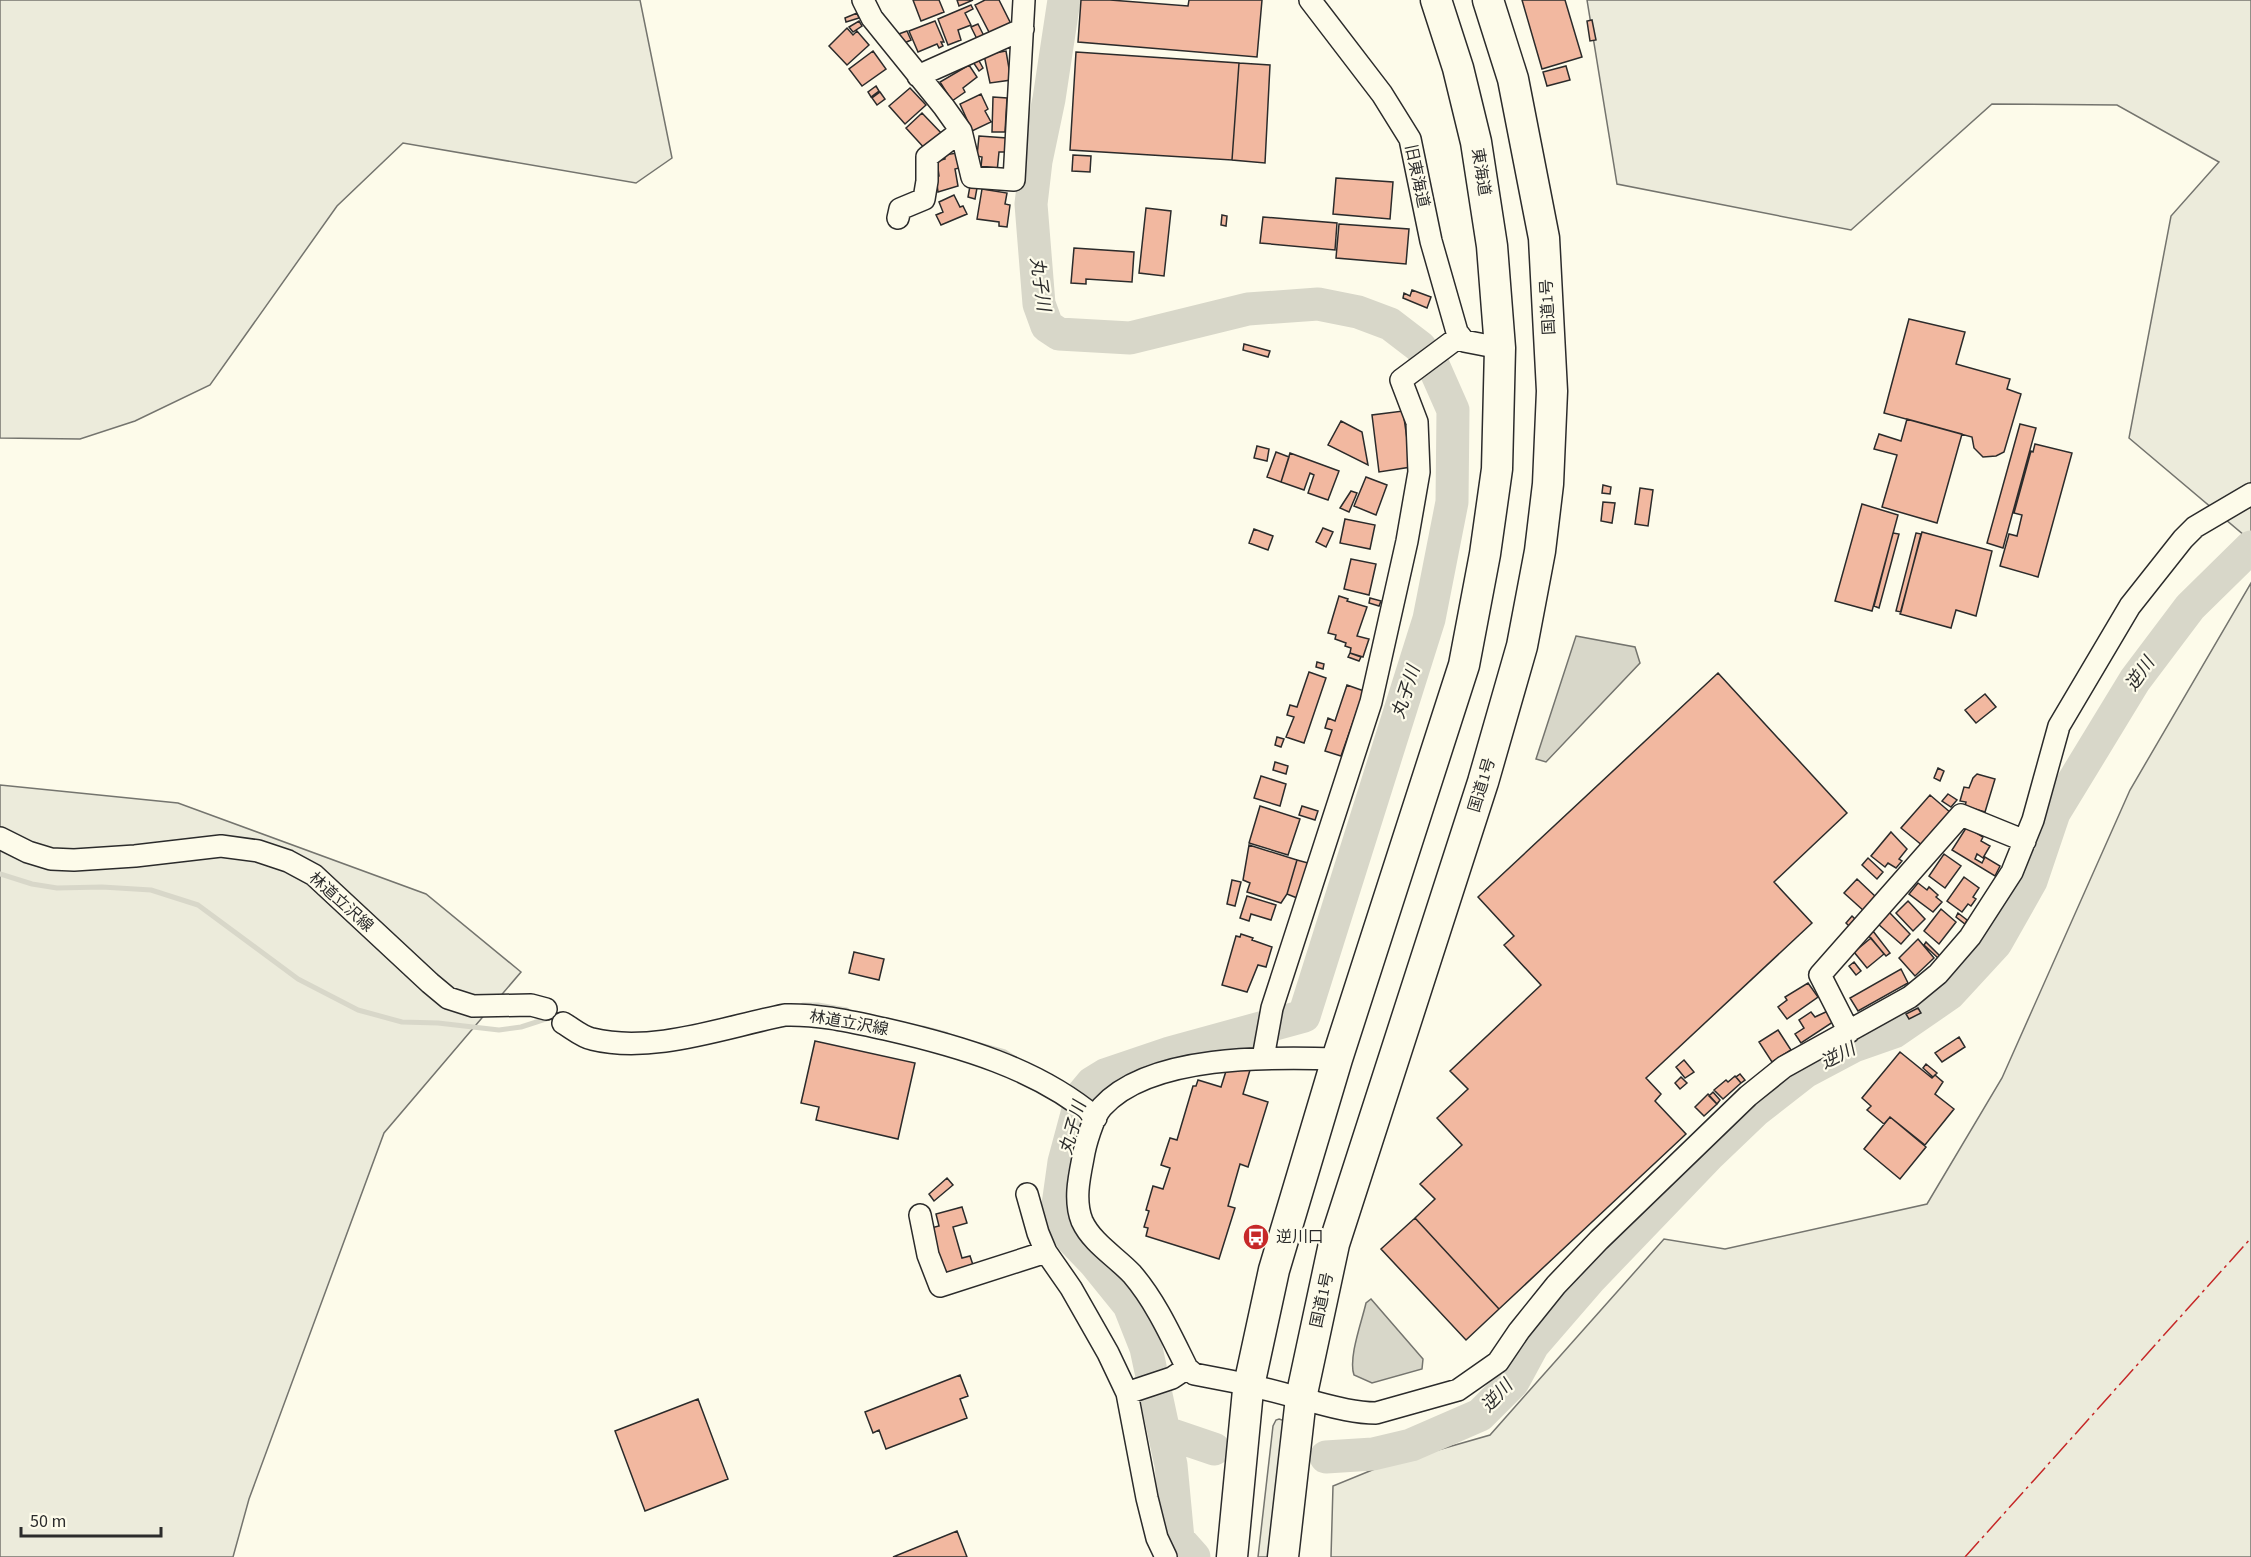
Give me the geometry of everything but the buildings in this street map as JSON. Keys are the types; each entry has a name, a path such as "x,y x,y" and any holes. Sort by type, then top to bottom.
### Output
{"highway":[{"name":"東海道","path":"1436,0 1458,68 1476,142 1492,246 1500,348"},
{"name":"国道1号","path":"1283,1557 1301,1398 1334,1244 1483,782 1522,646 1540,551 1548,484 1552,391 1544,238 1513,79 1488,0"},
{"path":"1232,1557 1249,1385 1274,1270 1337,1059 1464,665 1485,554 1497,470 1500,348"}],"street":[{"path":"863,0 872,18 961,131 972,177 1014,180 1024,0"},
{"name":"旧東海道","path":"1310,0 1382,94 1410,139 1431,241 1460,336"},
{"path":"918,75 1023,28"},
{"path":"898,218 900,209 924,199 927,157 961,131"},
{"path":"1264,1054 1271,1013 1371,702 1407,541 1419,472 1417,422 1401,380 1460,336 1464,341 1500,348"},
{"path":"1133,1392 1179,1373 1194,1374 1249,1385 1345,1410 1376,1413 1458,1390 1498,1362 1519,1331 1556,1285 1599,1240 1748,1096 1784,1068 1910,997 1938,974 1970,937 2012,872 2033,820 2059,726 2130,606 2195,527 2251,494"},
{"path":"1849,1032 1820,975 1961,815 2025,841"},
{"name":"林道立沢線","path":"5,840 28,852 51,859 74,860 221,846 258,850 288,861 314,875 448,998 473,1006 531,1005 546,1009"},
{"name":"林道立沢線","path":"563,1023 589,1039 625,1044 664,1042 785,1015 805,1014 940,1042 1004,1065 1059,1091 1092,1115"},
{"path":"1179,1373 1154,1302 1131,1274 1095,1240 1082,1221 1077,1187 1092,1115 1116,1094 1159,1073 1191,1065 1264,1054 1337,1059"},
{"path":"1027,1194 1046,1252 1071,1288 1133,1392 1147,1498 1157,1538 1166,1557"},
{"path":"920,1215 928,1255 940,1286 1046,1252"}],"shaded area":[{"path":"0,0 640,0 672,158 636,183 403,143 337,206 210,385 135,421 80,439 0,438"},
{"path":"1587,0 2251,0 2251,541 2129,438 2171,216 2219,162 2117,105 1992,104 1851,230 1617,184"},
{"path":"2251,583 2251,1557 1331,1557 1333,1486 1382,1466 1490,1435 1664,1239 1725,1249 1927,1204 2002,1078 2130,790"},
{"path":"1576,636 1635,647 1640,663 1546,762 1536,759"},
{"path":"0,785 178,803 426,894 521,972 384,1133 249,1499 233,1557 0,1557"},
{"path":"1371,1299 1423,1359 1422,1369 1372,1383 1354,1375 1353,1359 1356,1339 1366,1303"},
{"path":"1279,1419 1285,1421 1271,1557 1258,1557 1273,1426"}],"waterway":[{"name":"丸子川","path":"1064,0 1049,99 1036,161 1031,204 1039,304 1047,326 1059,334 1130,338 1248,309 1318,304 1358,312 1390,324 1420,347 1434,367 1453,410 1452,502 1429,619 1304,1016 1170,1053 1105,1075 1092,1083 1082,1095 1064,1162 1058,1205 1063,1223 1072,1239 1129,1305 1146,1348 1171,1465 1178,1539 1194,1557"},
{"name":"逆川","path":"1326,1457 1373,1454 1411,1445 1480,1415 1513,1382 1533,1345 1591,1278 1709,1155 1755,1111 1805,1072 1854,1046 1894,1032 1949,994 1996,943 2031,881 2054,813 2135,680 2190,607 2251,547"},
{"path":"0,874 32,884 57,888 102,887 151,890 198,905 298,979 358,1010 402,1022 438,1023 499,1030 521,1027 561,1014"},
{"path":"803,1005 847,1010"},
{"path":"923,1028 946,1034"},
{"path":"980,1045 1005,1052 1016,1059"},
{"name":"逆川","path":"1164,1432 1214,1449"}],"power":[{"path":"1965,1557 2251,1238"}],"place":[{"name":"逆川口","path":"1256,1237"}]}
